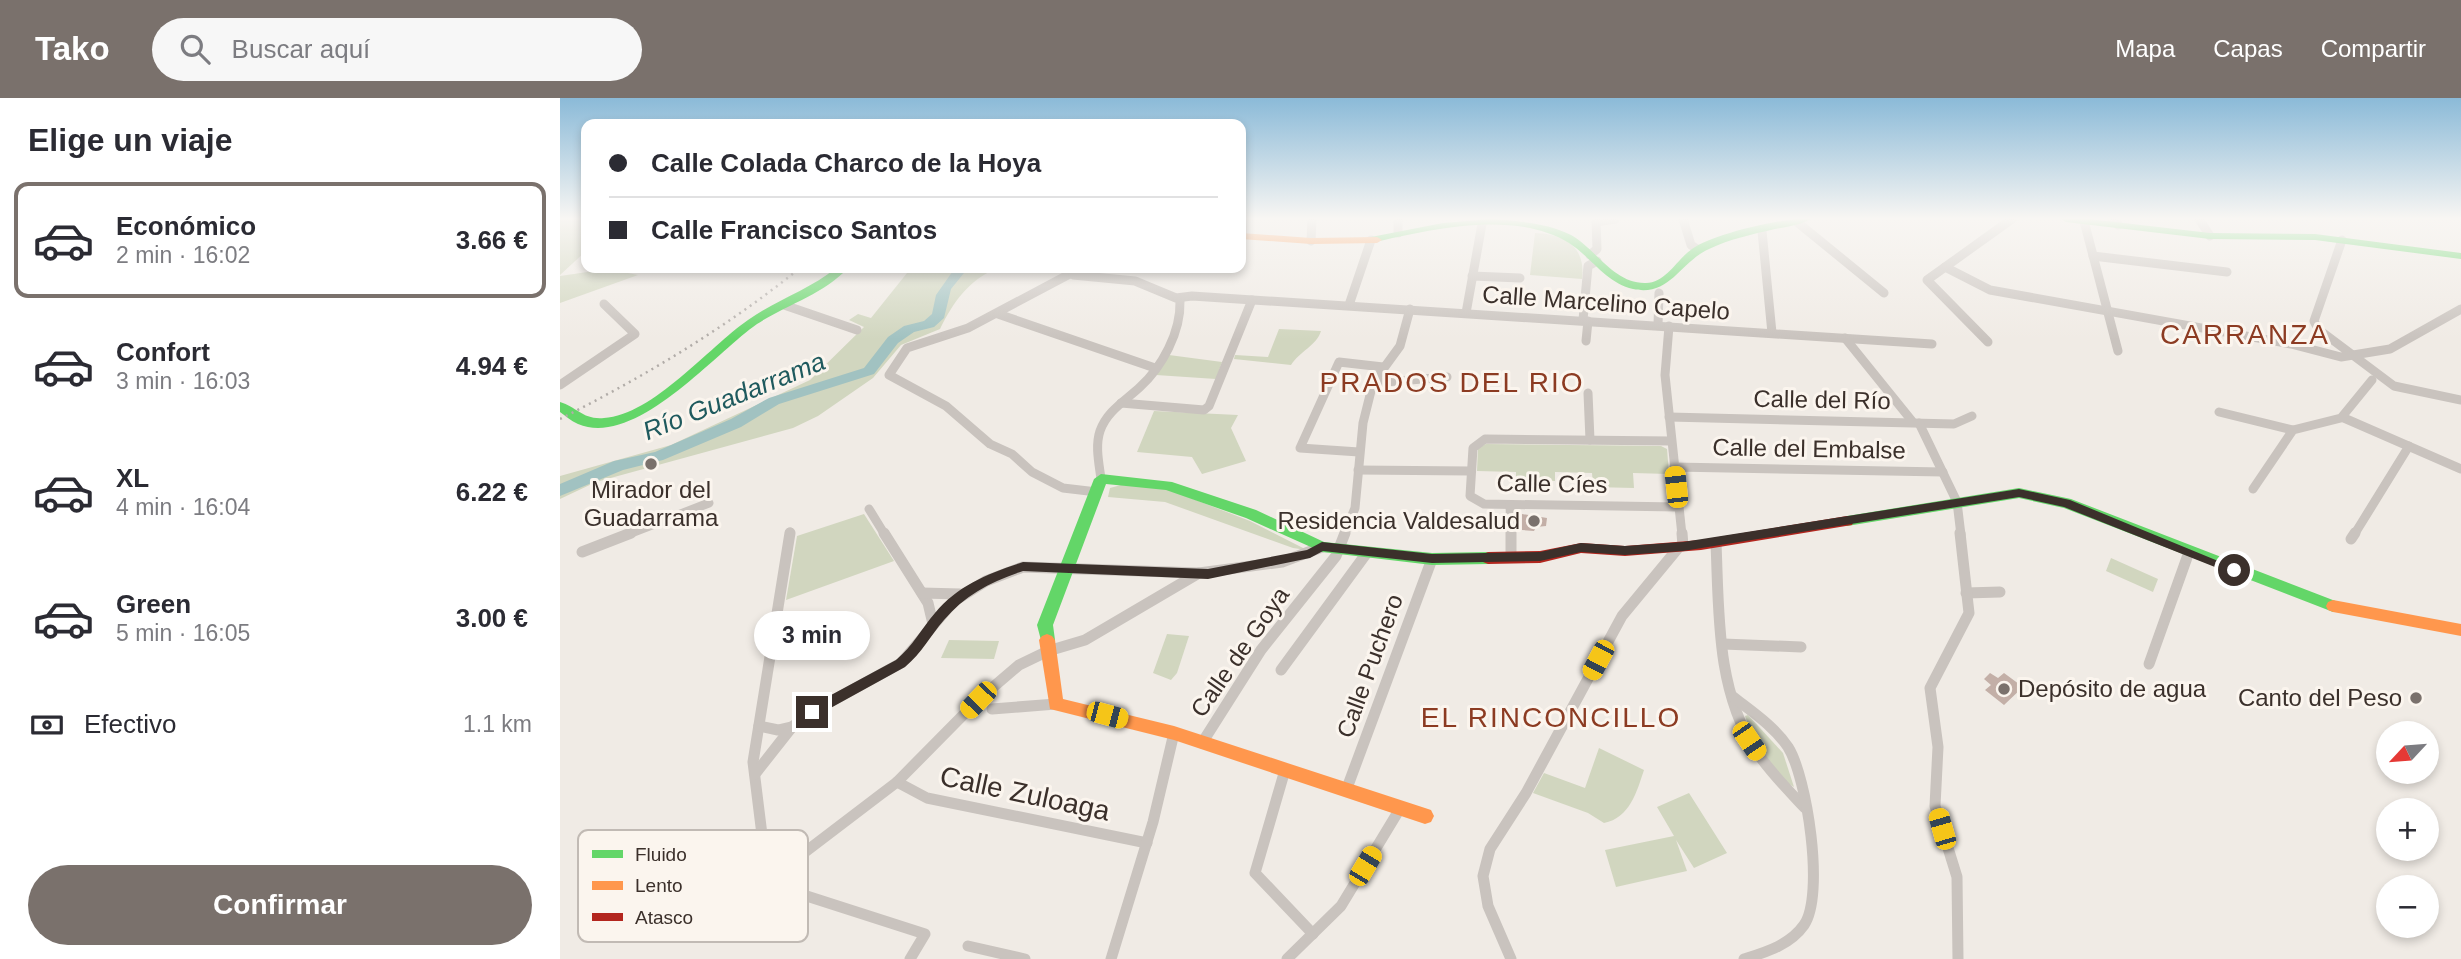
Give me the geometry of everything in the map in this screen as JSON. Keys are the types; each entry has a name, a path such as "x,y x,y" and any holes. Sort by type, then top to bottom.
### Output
{"street":[{"path":"1349,306 1374,259"},
{"path":"1466,313 1472,276 1471,259"},
{"path":"1586,341 1588,265 1593,259"},
{"path":"1595,259 1624,283 1652,287 1668,279 1687,259"},
{"path":"1765,259 1772,333"},
{"path":"1840,259 1884,293"},
{"path":"1956,259 1927,280 1988,342"},
{"path":"2094,259 2118,351"},
{"path":"2120,259 2227,272"},
{"path":"2335,259 2314,321 2318,330 2394,386 2460,400"},
{"path":"1945,267 1990,290 2291,344 2341,358 2390,349 2461,309"},
{"path":"565,411 600,423 637,412 747,326 819,288 836,273"},
{"path":"1076,273 998,314 907,348 889,375 946,406 990,444 1012,454 1032,472 1063,488 1167,485 1251,514 1322,547 1337,550 1432,558 1540,557 1581,548 1625,551 1681,547 2019,493 2066,503 2326,605 2461,630"},
{"name":"Calle Marcelino Capelo","path":"1073,275 1138,281 1167,298 1180,301 1192,296 1932,344"},
{"path":"1472,276 1520,278"},
{"path":"1658,325 1659,293"},
{"path":"1121,403 1204,410 1209,406 1252,300"},
{"path":"1056,704 1045,625 1099,486 1097,442 1111,411 1142,386 1156,368 1182,310 1180,301"},
{"path":"560,385 635,334 604,304"},
{"path":"784,305 857,330"},
{"path":"1373,383 1400,346 1410,309"},
{"path":"998,314 1156,368"},
{"path":"1017,332 1026,324"},
{"path":"1511,959 1488,906 1483,876 1490,849 1526,793 1622,616 1681,547 1665,375 1669,326"},
{"path":"1845,338 1915,422 1957,502 1969,613 1930,688 1930,706 1938,747 1935,806 1957,877 1958,959"},
{"path":"1359,452 1300,448 1339,362 1383,367"},
{"path":"1373,383 1447,377"},
{"path":"2219,412 2293,430 2325,425 2344,418 2372,380"},
{"name":"Calle de Goya","path":"1202,743 1261,650 1337,550 1355,508 1359,452 1373,383"},
{"path":"1588,393 1590,440"},
{"name":"Calle del Río","path":"1669,416 1954,424 1972,416"},
{"path":"2344,418 2461,469"},
{"path":"2253,489 2293,430"},
{"name":"Calle Cíes","path":"1671,441 1485,439 1473,448 1470,496 1475,502 1510,505 1677,507"},
{"path":"2351,539 2409,446"},
{"name":"Calle del Embalse","path":"1674,467 1943,472"},
{"path":"1358,470 1470,471"},
{"path":"582,552 709,503"},
{"path":"1510,505 1511,557"},
{"path":"869,509 922,593 933,615 933,624"},
{"path":"762,830 753,762 790,532"},
{"path":"1716,543 1726,683 1749,741 1766,766 1805,808"},
{"path":"759,726 778,730 792,727 901,663 920,645 933,624 961,594 1000,574 1023,567 1208,574 1310,554 1322,547"},
{"path":"2149,664 2189,552"},
{"path":"1281,670 1366,554"},
{"name":"Calle Puchero","path":"1347,788 1432,558"},
{"path":"808,850 897,782 978,700 1019,665 1048,651 1085,640 1199,573"},
{"path":"1966,593 2000,592"},
{"path":"922,593 961,594"},
{"path":"1723,644 1801,647"},
{"path":"1732,696 1775,731 1797,765 1818,886 1812,912 1793,937 1770,953 1744,959"},
{"path":"992,709 1026,704 1056,704 1174,733 1425,816"},
{"path":"755,774 792,727"},
{"path":"1111,959 1147,843 1160,794 1167,748 1174,733"},
{"path":"1284,770 1255,873 1313,934"},
{"name":"Calle Zuloaga","path":"897,782 927,799 1147,843"},
{"path":"1287,959 1341,906 1401,807"},
{"path":"808,896 925,934 910,959"},
{"path":"968,946 1025,959"}],"green space":[{"path":"560,259 577,259 560,275"},
{"path":"1532,259 1581,259 1582,279 1530,275"},
{"path":"581,273 638,275 560,303 560,276"},
{"path":"907,273 987,273 963,293 940,329 901,345 873,378 818,416 793,428 596,482 560,499 560,476 671,445 810,380 864,327 849,320 858,314 871,318"},
{"path":"1279,329 1321,331 1316,340 1291,365 1234,359 1235,355 1268,357"},
{"path":"1169,355 1222,362 1216,379 1156,375"},
{"path":"1154,411 1238,415 1231,428 1246,461 1202,474 1192,457 1137,452"},
{"path":"1486,444 1661,446 1667,449 1669,474 1633,473 1634,488 1593,487 1592,473 1555,472 1555,481 1516,480 1516,472 1477,471 1478,448"},
{"path":"1121,485 1162,487 1250,521 1307,550 1293,548 1165,502 1108,497 1110,488"},
{"path":"864,514 894,561 786,600 797,536"},
{"path":"2111,558 2158,579 2153,592 2106,571"},
{"path":"1167,634 1189,636 1177,673 1171,680 1153,673"},
{"path":"949,640 999,641 994,659 941,658"},
{"path":"1748,715 1783,753 1794,787 1778,774 1764,756 1748,726 1745,716"},
{"path":"1599,748 1644,770 1631,802 1620,816 1604,823 1588,813 1533,793 1544,773 1585,788"},
{"path":"1689,793 1727,853 1694,868 1676,840 1687,871 1616,887 1605,850 1674,836 1657,807"}],"building":[{"name":"Residencia Valdesalud","path":"1522,514 1547,518 1546,526 1536,527 1534,531 1522,530"},
{"name":"Depósito de agua","path":"1990,673 1998,678 2004,673 2023,687 2004,705 1985,690 1991,685 1984,679"}],"waterway":[{"name":"Río Guadarrama","path":"560,490 619,465 658,456 736,423 774,401 869,371 893,340 909,329 929,324 939,315 942,295 957,273"}],"railway":[{"path":"560,419 684,350 794,273"}],"traffic: fast":[{"path":"1595,259 1623,282 1648,287 1671,276 1687,259"},
{"path":"560,406 583,421 604,423 627,417 672,389 750,324 836,273"},
{"path":"1047,640 1045,625 1101,479 1167,485 1251,514 1322,547 1432,559 1488,558"},
{"path":"1847,521 2019,493 2066,503 2333,606"}],"traffic: slow":[{"path":"2333,606 2461,630"},
{"path":"1047,640 1056,704 1174,733 1425,816"}],"traffic: jam":[{"path":"1488,558 1540,557 1581,548 1625,551 1701,545 1847,521"}],"place":[{"name":"Mirador del Guadarrama","path":"651,464"},
{"name":"Residencia Valdesalud","path":"1534,521"},
{"name":"Depósito de agua","path":"2004,689"},
{"name":"Canto del Peso","path":"2416,698"}],"district":[{"name":"CARRANZA","path":"2245,334"},
{"name":"PRADOS DEL RIO","path":"1452,382"},
{"name":"EL RINCONCILLO","path":"1551,717"}],"route":[{"path":"812,712 901,663 913,653 933,624 961,594 1000,574 1023,567 1208,574 1310,554 1322,547 1366,554 1432,558 1540,557 1581,548 1625,551 1683,547 2019,493 2066,503 2234,570"}]}
